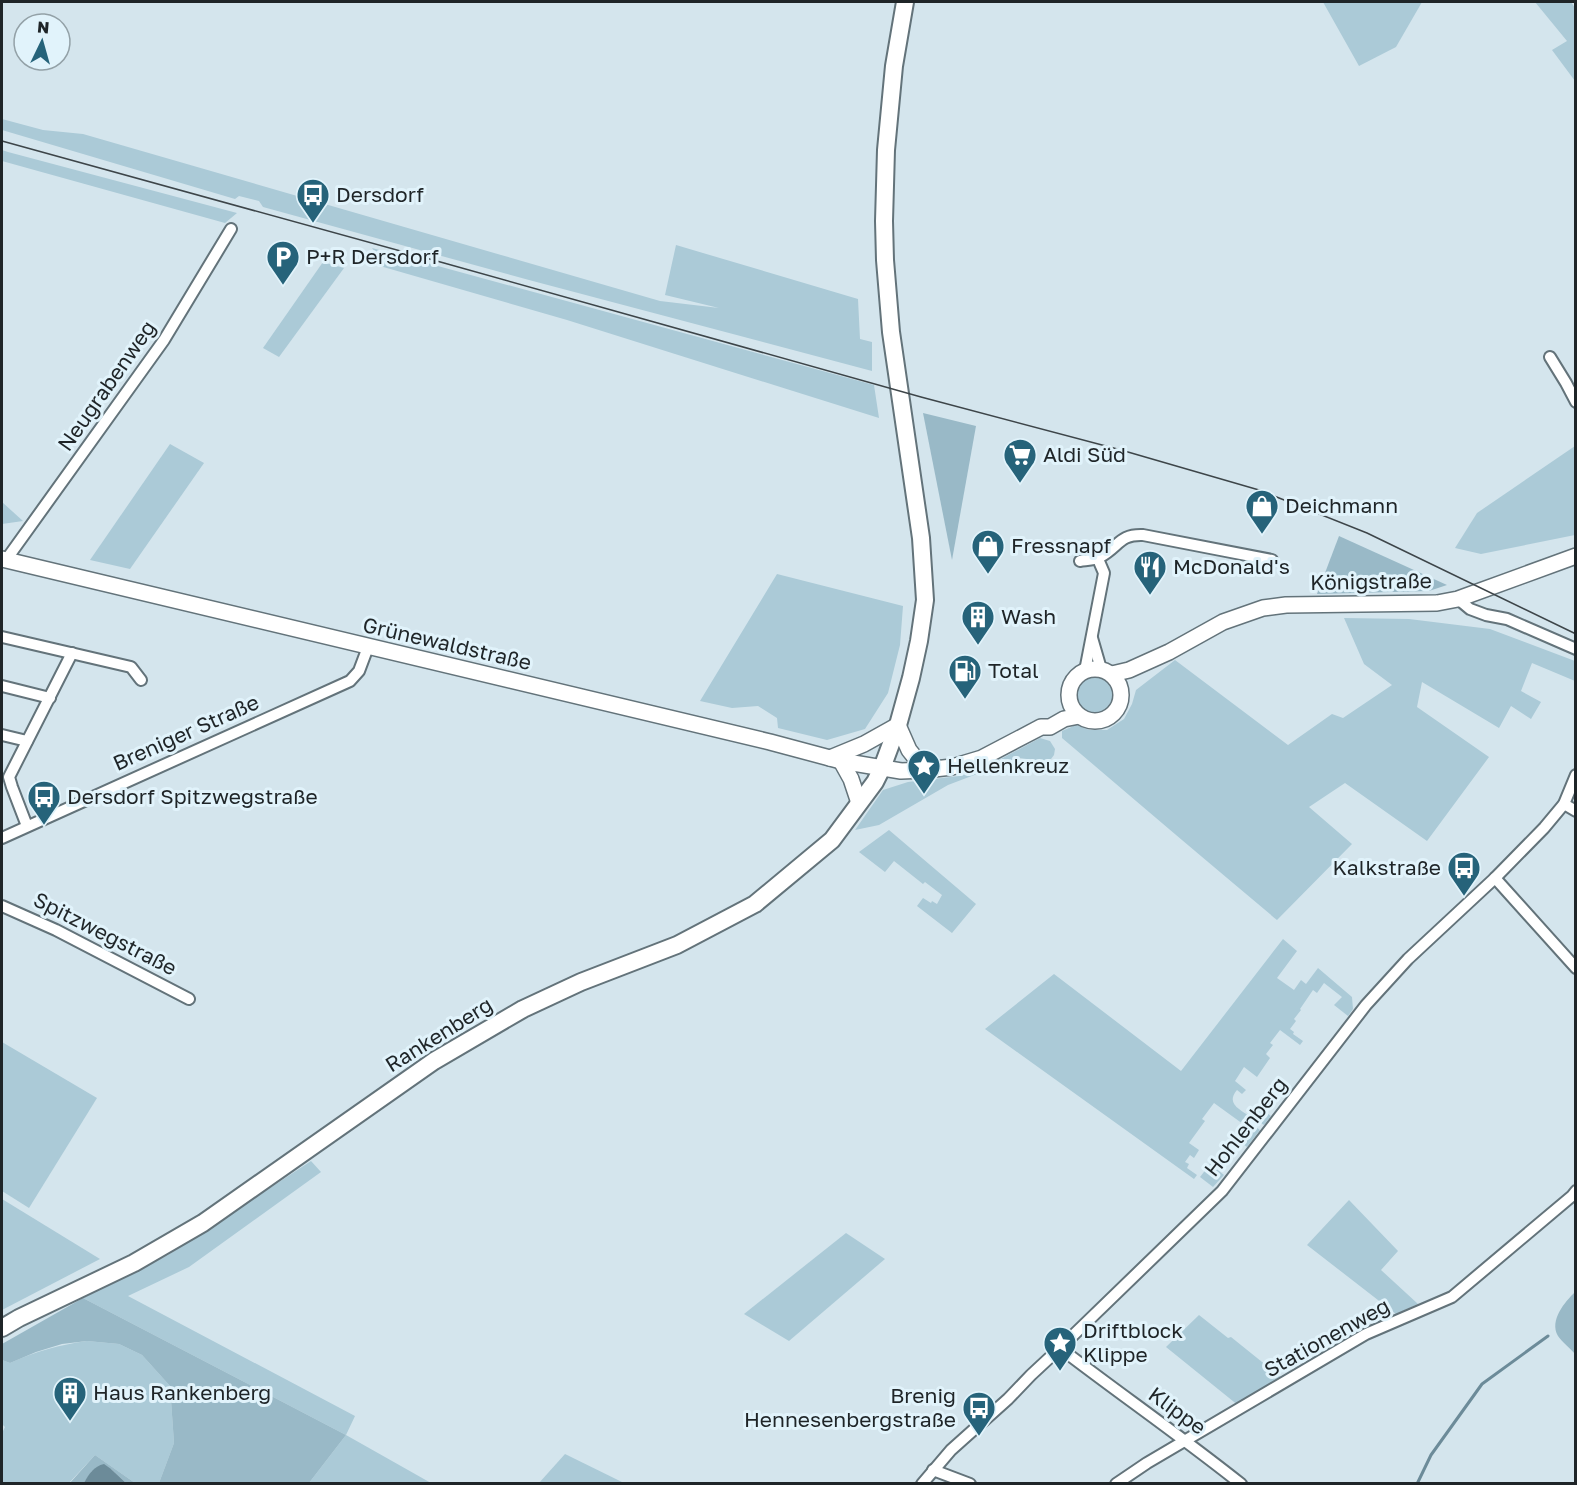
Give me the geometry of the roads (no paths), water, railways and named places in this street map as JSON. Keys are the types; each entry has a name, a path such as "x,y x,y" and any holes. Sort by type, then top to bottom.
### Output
{"main road":[{"name":"Rankenberg","path":"2,1328 18,1318 134,1263 203,1222 434,1061 523,1009 581,982 677,945 755,904 832,840 875,782 898,725 911,678 925,600 921,538 891,332 885,261 886,150 894,66 905,2"}],"street":[{"name":"Neugrabenweg","path":"4,559 164,340 231,229"},
{"path":"1550,357 1566,382 1575,402"},
{"path":"1080,561 1098,558 1126,536 1133,535 1272,560"},
{"name":"Königstraße","path":"1085,671 1130,670 1169,652 1223,622 1263,608 1286,605 1437,603 1458,599 1575,556"},
{"path":"1079,716 1072,710 1069,692 1071,683 1085,671 1104,573 1098,558"},
{"name":"Grünewaldstraße","path":"4,559 836,759 882,768"},
{"path":"1458,599 1470,609 1507,619 1575,649"},
{"path":"2,637 131,667 141,680"},
{"path":"1092,638 1106,672 1117,680 1122,692"},
{"name":"Breniger Straße","path":"2,838 350,681 359,671 368,647"},
{"name":"Königstraße","path":"882,768 901,771 952,767 982,758 1041,727 1050,726 1064,719 1079,716 1095,722 1104,720 1118,709 1122,692 1130,682 1169,652"},
{"path":"27,826 9,777 72,653"},
{"path":"2,686 50,698"},
{"name":"Königstraße","path":"1041,727 1046,719 1069,701"},
{"path":"859,803 851,779 836,759 898,725 909,750 925,770"},
{"path":"2,735 27,741"},
{"name":"Hohlenberg","path":"922,1484 951,1450 1008,1399 1221,1191 1366,1005 1408,959 1545,828 1564,804 1575,775"},
{"path":"1564,804 1575,811"},
{"path":"1495,878 1575,968"},
{"name":"Spitzwegstraße","path":"2,906 56,930 189,999"},
{"name":"Stationenweg","path":"1116,1484 1147,1462 1366,1334 1452,1297 1572,1196 1575,1191"},
{"name":"Klippe","path":"1060,1348 1242,1484"},
{"path":"933,1470 970,1484"}],"waterway":[{"path":"1417,1484 1431,1455 1482,1384 1548,1336"}],"tram line":[{"path":"2,141 1259,490 1367,533 1576,634"}],"place":[{"name":"Dersdorf","path":"313,224"},
{"name":"P+R Dersdorf","path":"283,286"},
{"name":"Aldi Süd","path":"1020,484"},
{"name":"Deichmann","path":"1262,535"},
{"name":"Fressnapf","path":"988,575"},
{"name":"McDonald's","path":"1150,596"},
{"name":"Wash","path":"978,646"},
{"name":"Total","path":"965,700"},
{"name":"Hellenkreuz","path":"924,795"},
{"name":"Dersdorf Spitzwegstraße","path":"44,826"},
{"name":"Kalkstraße","path":"1464,897"},
{"name":"Driftblock Klippe","path":"1060,1372"},
{"name":"Haus Rankenberg","path":"70,1422"},
{"name":"Brenig Hennesenbergstraße","path":"979,1437"}]}
